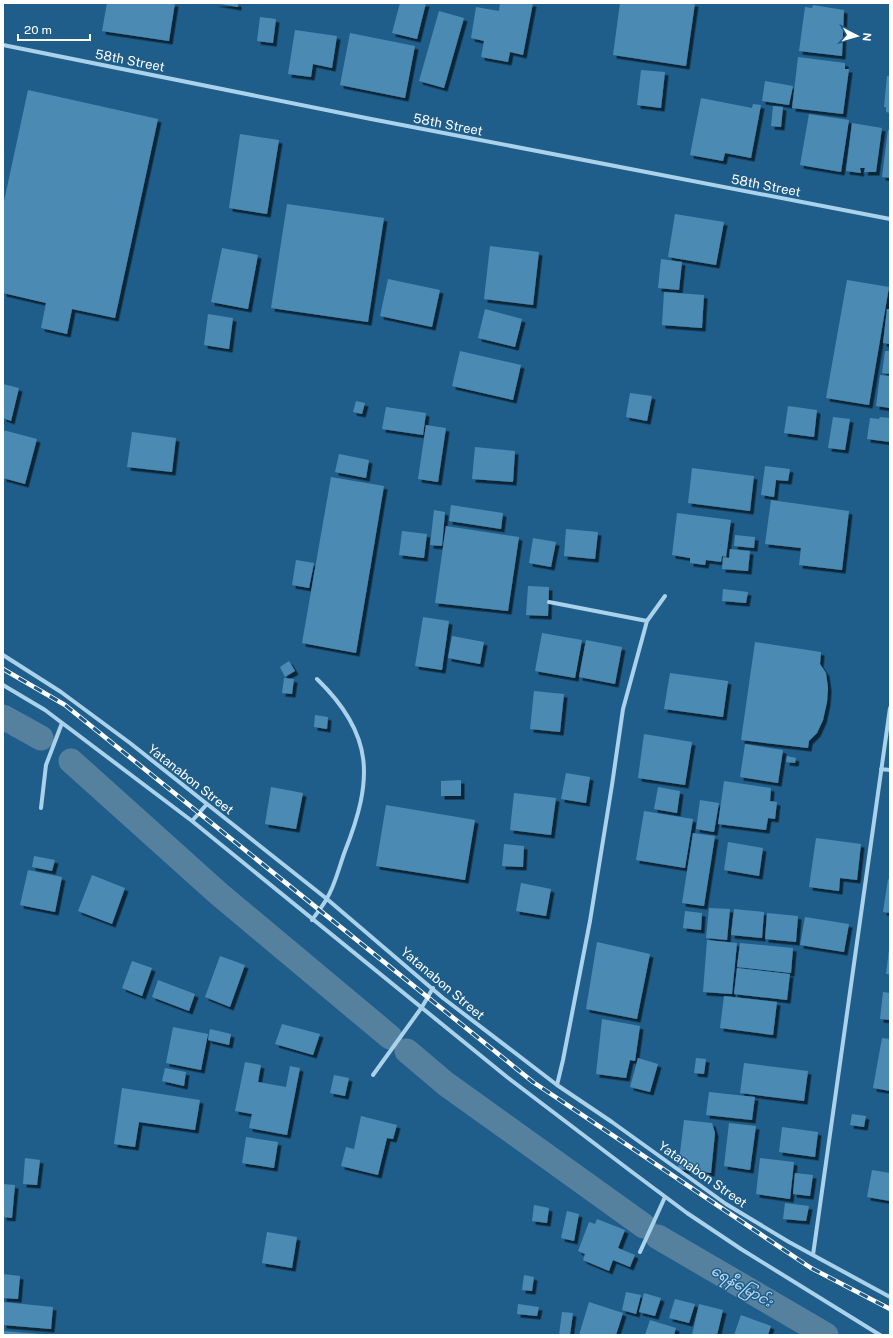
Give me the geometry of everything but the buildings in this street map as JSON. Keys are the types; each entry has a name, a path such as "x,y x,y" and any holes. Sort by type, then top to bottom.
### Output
{"street":[{"name":"58th Street","path":"3,45 371,119 890,218"},
{"path":"557,1084 590,921 623,709 647,621 665,596"},
{"path":"549,602 647,621"},
{"name":"Yatanabon Street","path":"3,655 61,692 208,804 327,899 506,1048 726,1204 813,1255 890,1297"},
{"path":"312,920 327,899 357,821 362,802 365,768 363,753 348,716 332,694 317,679"},
{"path":"3,685 45,710 192,821 507,1077 666,1197 741,1249 880,1335"},
{"path":"813,1255 890,708"},
{"path":"41,808 46,765 62,723"},
{"path":"881,769 890,770"},
{"path":"192,821 208,804"},
{"path":"373,1075 422,1007 433,988"},
{"path":"640,1252 666,1197"}],"waterway":[{"path":"3,717 41,738"},
{"path":"71,761 219,894 390,1037"},
{"path":"407,1051 446,1084 644,1226"},
{"name":"ရေနီမြောင်း","path":"658,1237 826,1335"}],"railway":[{"path":"3,669 65,705 533,1082 811,1268 890,1309"}]}
